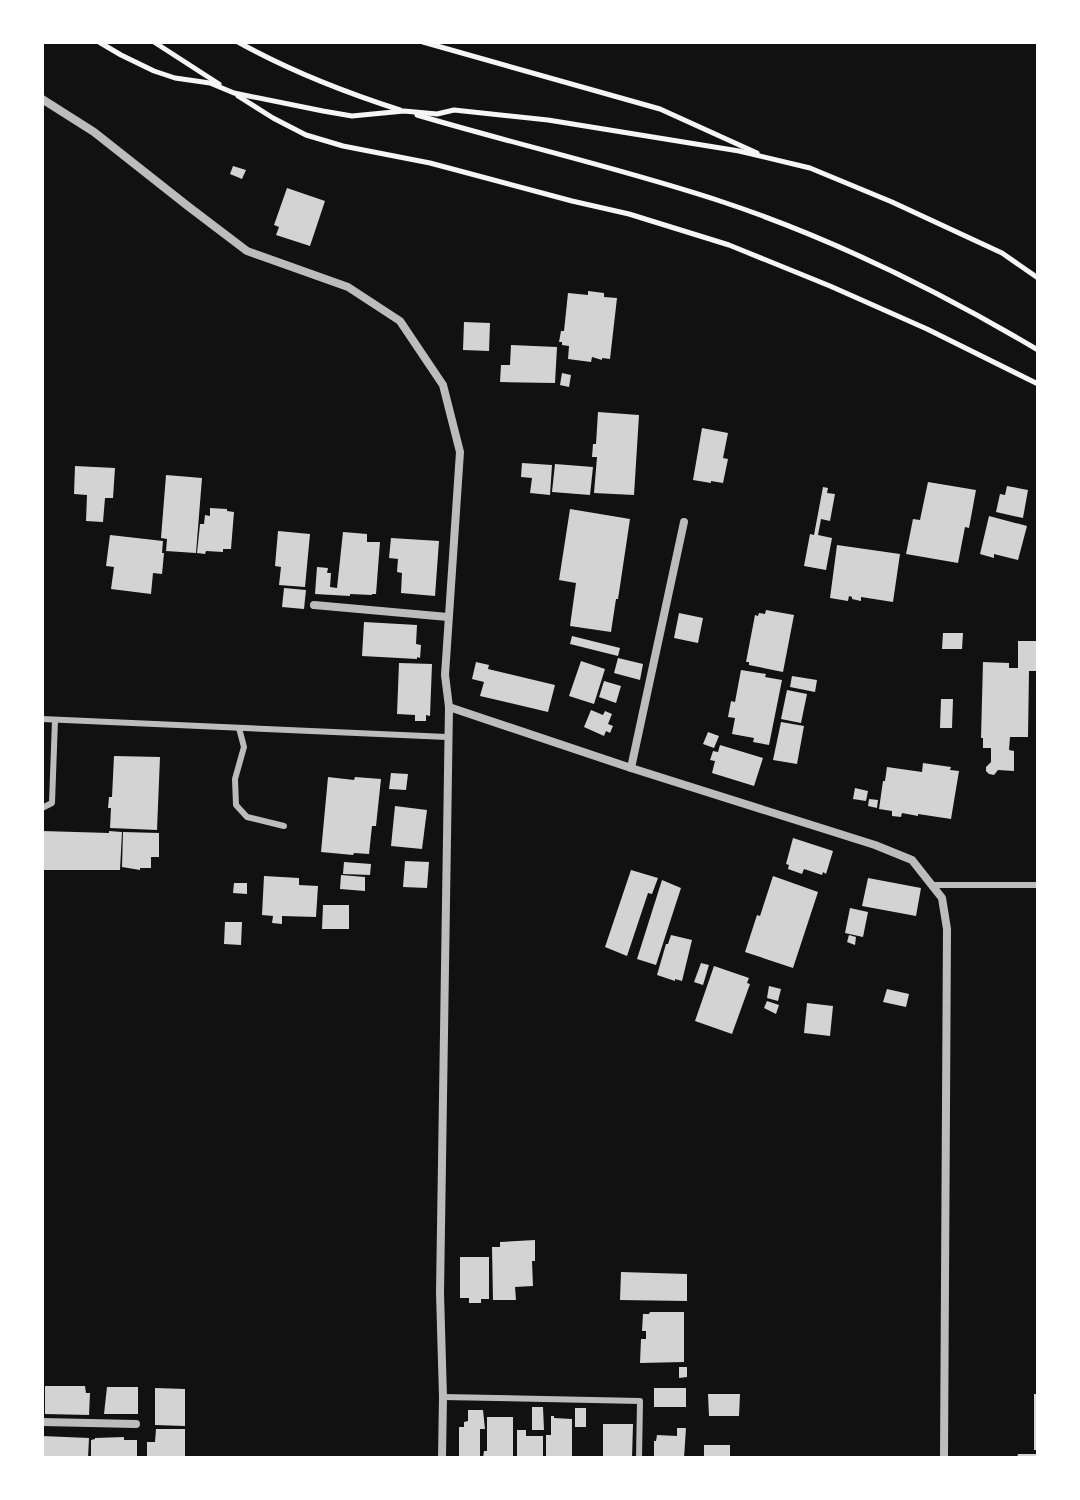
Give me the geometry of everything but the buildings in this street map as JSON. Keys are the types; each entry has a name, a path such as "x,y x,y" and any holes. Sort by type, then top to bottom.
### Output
{"street":[{"path":"43,103 94,132 247,251 348,287 400,321 443,385 460,452 445,675 449,707 440,1293 442,1458"},
{"path":"631,768 684,522"},
{"path":"314,605 448,617"},
{"path":"449,707 875,845 912,860 942,898 947,929 944,1458"},
{"path":"42,1422 136,1424"}],"lane":[{"path":"42,719 447,737"},
{"path":"42,808 52,803 55,720"},
{"path":"239,728 244,747 235,779 236,805 247,817 284,826"},
{"path":"933,885 1038,885"},
{"path":"443,1397 640,1401 639,1458"}],"path":[{"path":"99,42 154,71 175,78 210,83 234,93 352,116 404,111 437,114 454,110 548,120 739,151 810,168 1002,253 1038,278"},
{"path":"154,42 273,118 306,135 629,214 729,245 915,323 1038,384"},
{"path":"238,42 274,62 404,111 638,176 779,222 905,277 1038,350"},
{"path":"423,42 660,109 768,158"}]}
